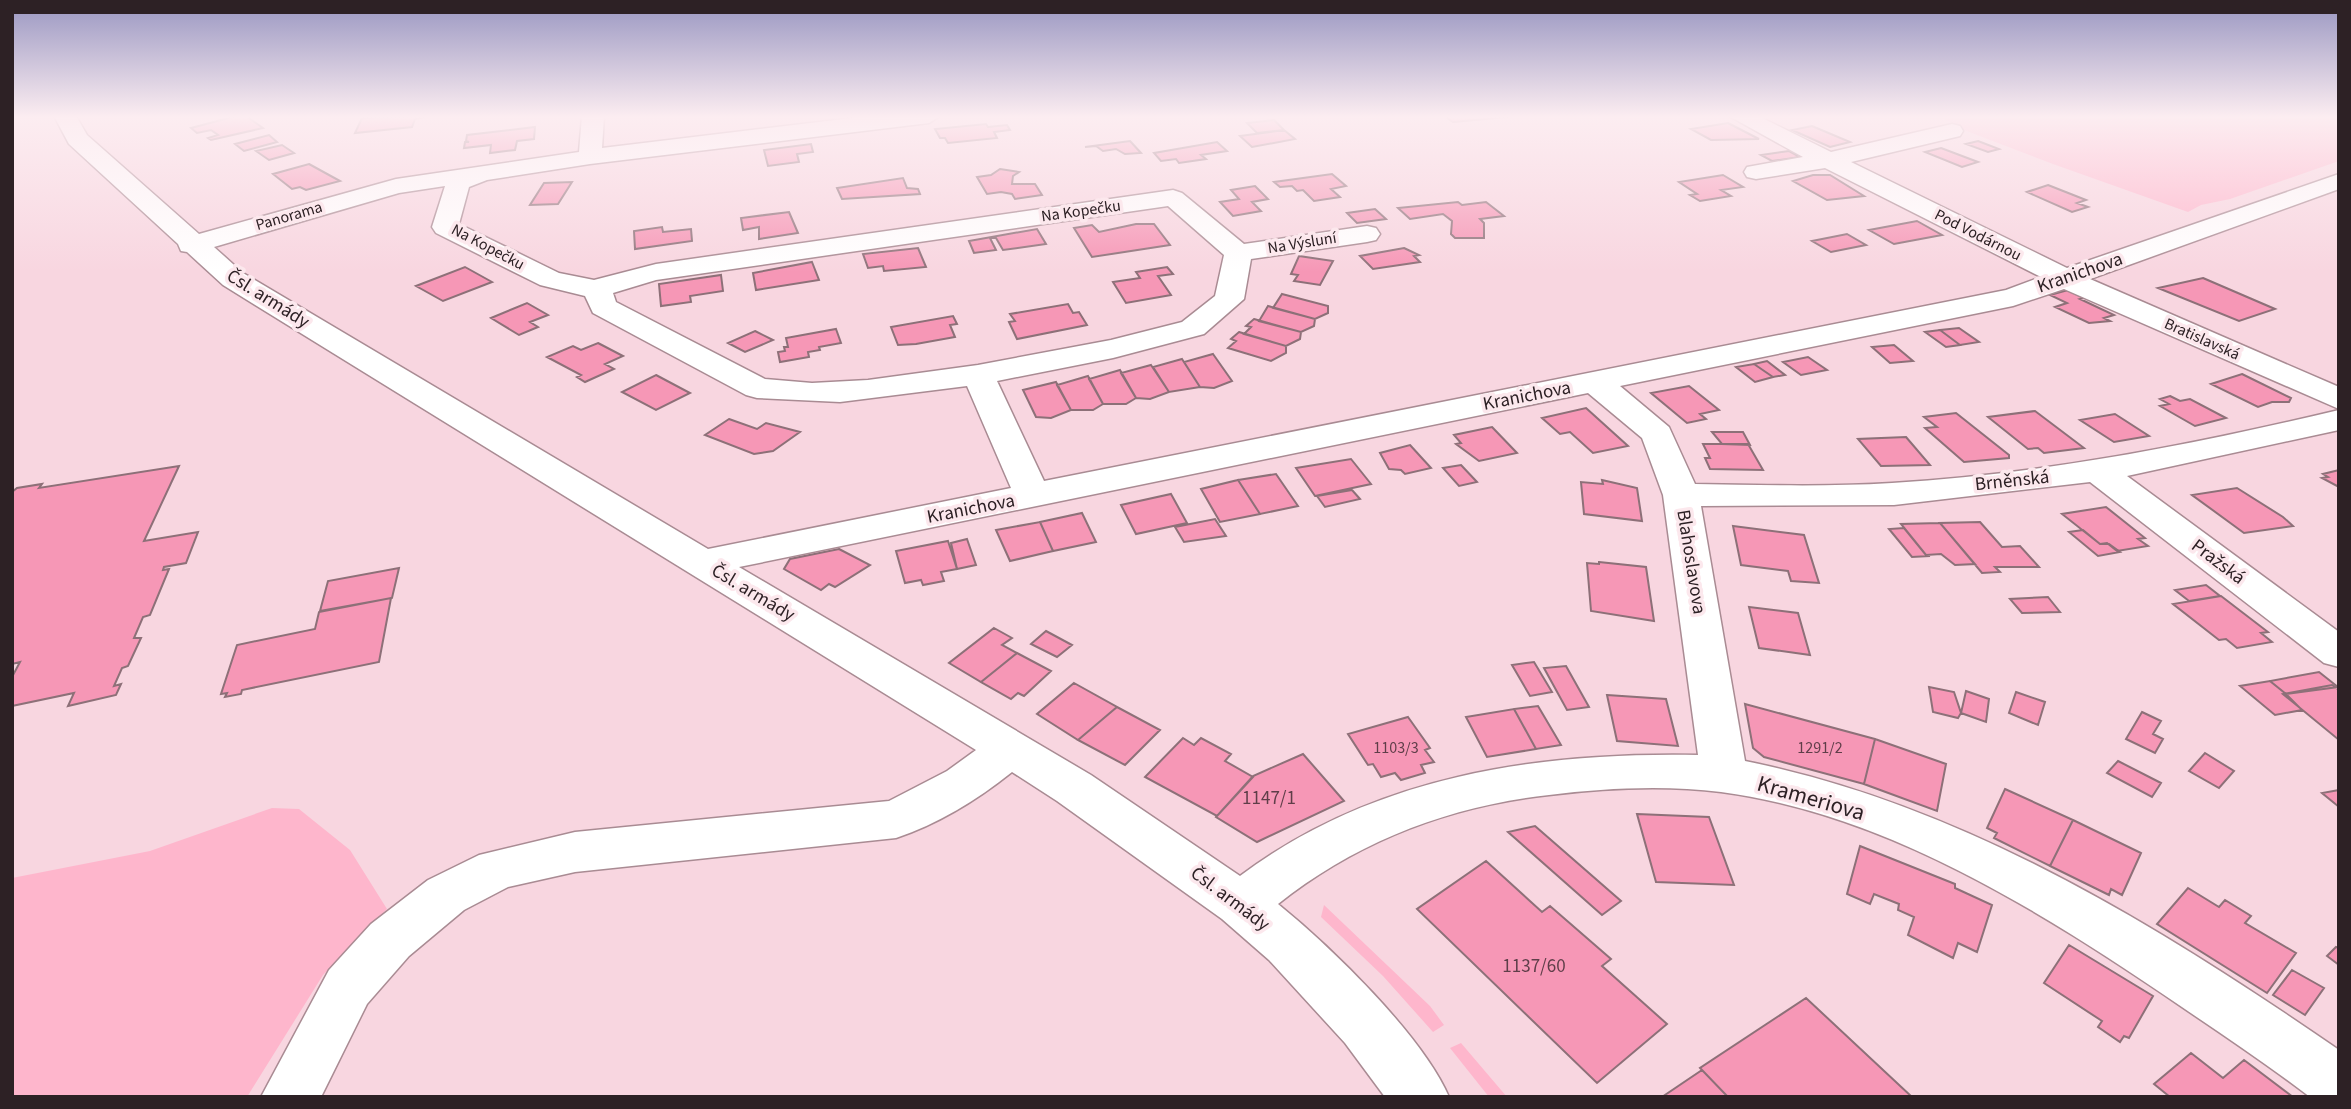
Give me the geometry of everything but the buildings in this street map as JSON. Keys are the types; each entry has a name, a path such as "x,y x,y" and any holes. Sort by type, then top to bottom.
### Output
{"street":[{"name":"Čsl. armády","path":"108,168 191,245 233,279 1074,788 1240,904 1288,944 1365,1026 1420,1097"},
{"name":"Panorama","path":"191,245 396,186 512,168"},
{"path":"1756,172 1781,168"},
{"name":"Pod Vodárnou","path":"1844,168 2066,279"},
{"name":"Na Kopečku","path":"484,172 458,183 445,227 550,279 598,290 611,282 656,272 1173,198 1238,253"},
{"name":"Kranichova","path":"702,562 2013,297 2339,181"},
{"name":"Na Výsluní","path":"1238,253 1367,233"},
{"path":"598,290 603,307 758,388 782,392 850,393 978,375 1113,349 1193,328 1229,299 1238,253"},
{"name":"Bratislavská","path":"2066,279 2339,399"},
{"path":"978,375 1033,496"},
{"name":"Blahoslavova","path":"1595,382 1657,434 1681,495 1724,774"},
{"name":"Brněnská","path":"1681,495 1892,494 2098,471 2232,447 2339,420"},
{"name":"Pražská","path":"2098,471 2339,653"},
{"path":"290,1097 348,987 390,940 446,895 497,869 575,852 896,819 964,784 1010,749"},
{"name":"Krameriova","path":"1240,904 1308,855 1369,825 1456,794 1543,776 1627,770 1724,774 1843,803 1985,862 2124,937 2339,1084"}],"shaded area":[{"path":"2064,168 2320,168 2230,199 2201,205 2188,212"},
{"path":"272,808 299,809 350,850 387,909 323,975 247,1097 12,1097 12,878 150,851"},
{"path":"1324,905 1430,1006 1444,1025 1433,1032 1383,976 1321,917"},
{"path":"1461,1043 1507,1097 1489,1097 1450,1048"}]}
